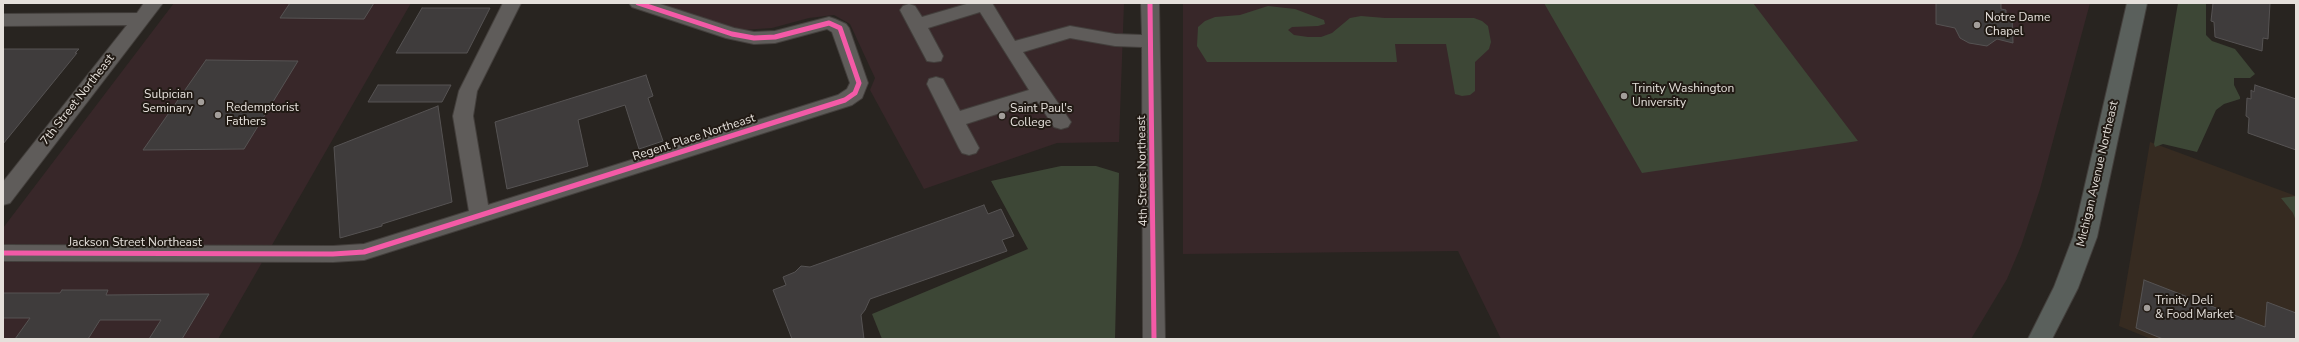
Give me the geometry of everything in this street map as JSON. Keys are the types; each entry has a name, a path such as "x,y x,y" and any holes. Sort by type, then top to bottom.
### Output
{"main road":[{"name":"Michigan Avenue Northeast","path":"2040,339 2066,288 2085,237 2137,3"}],"street":[{"name":"7th Street Northeast","path":"3,197 154,3"},
{"path":"480,216 463,116 468,91 512,3"},
{"name":"Regent Place Northeast","path":"267,253 333,254 364,252 845,100 855,93 859,83 840,28 829,23 775,37 754,38 732,34 638,3"},
{"name":"4th Street Northeast","path":"1150,3 1153,150 1154,339"},
{"path":"934,56 913,18 984,4 1011,48 1061,122"},
{"path":"3,20 142,19"},
{"path":"1011,48 1054,34 1070,32 1115,40 1150,41"},
{"path":"936,84 969,148"},
{"path":"955,120 1041,93"},
{"name":"Jackson Street Northeast","path":"3,253 267,253"}],"shaded area":[{"name":"Redemptorist Fathers","path":"174,3 411,3 218,339 3,339 3,228"},
{"name":"Saint Paul's College","path":"657,3 1124,3 1119,142 1057,143 924,189 870,90 875,78 850,24 834,15 809,18 772,28 742,30"},
{"name":"Trinity Washington University","path":"1183,3 2090,3 2040,189 2021,246 2007,279 1971,339 1501,339 1458,251 1183,254"},
{"path":"2150,142 2296,196 2296,339 2151,339 2119,326"}],"green space":[{"path":"1544,3 1753,3 1858,141 1642,173"},
{"path":"2178,3 2206,3 2206,35 2212,41 2235,49 2255,74 2250,78 2234,78 2234,85 2240,99 2224,104 2216,110 2197,152 2163,144 2155,147 2154,144"},
{"path":"1268,6 1295,9 1324,20 1325,24 1318,26 1292,27 1288,30 1294,35 1321,37 1332,33 1350,18 1361,16 1385,18 1474,18 1482,21 1488,26 1491,42 1489,49 1475,62 1475,91 1470,95 1462,96 1455,94 1446,44 1395,44 1397,62 1207,62 1197,46 1198,27 1205,21 1215,17 1240,15"},
{"path":"1061,166 1096,166 1119,173 1115,339 882,339 872,314 1028,249 991,181"},
{"path":"2296,196 2296,221 2293,213 2281,198"}],"building":[{"path":"290,3 374,3 364,19 280,18"},
{"name":"Notre Dame Chapel","path":"1936,3 2001,3 2001,9 2006,10 2006,15 2012,16 2013,43 1997,39 1987,46 1969,43 1960,38 1955,28 1936,24"},
{"path":"2213,3 2270,3 2268,39 2263,38 2262,51 2215,37 2214,22 2211,21"},
{"path":"422,8 490,8 467,53 396,53"},
{"path":"3,49 79,49 3,144"},
{"name":"Sulpician Seminary","path":"206,60 298,61 244,149 143,150"},
{"path":"646,75 653,96 648,98 663,141 639,149 625,105 578,120 588,166 507,189 495,122"},
{"path":"378,85 451,85 442,102 368,102"},
{"path":"2255,85 2296,99 2296,150 2248,133 2249,118 2246,116 2247,98 2251,99 2251,90 2254,92"},
{"path":"438,106 452,202 382,224 382,226 340,238 334,147"},
{"path":"984,205 988,214 1001,209 1014,236 1002,240 1007,251 870,299 861,315 864,339 792,339 773,290 786,285 783,277 795,272 801,266 810,267"},
{"path":"2144,280 2265,327 2267,302 2296,313 2296,339 2163,339 2136,328"},
{"path":"62,290 108,290 106,295 209,294 182,339 149,339 161,320 100,320 88,339 15,339 30,318 3,318 3,293 60,293"}],"cycle path":[{"path":"3,253 333,254 364,252 845,100 855,93 859,83 840,28 829,23 775,37 754,38 732,34 638,3"},
{"path":"1150,3 1153,150 1154,339"}],"place":[{"name":"Notre Dame Chapel","path":"1977,25"},
{"name":"Trinity Washington University","path":"1624,96"},
{"name":"Sulpician Seminary","path":"201,102"},
{"name":"Redemptorist Fathers","path":"218,115"},
{"name":"Saint Paul's College","path":"1002,116"},
{"name":"Trinity Deli & Food Market","path":"2147,308"}]}
